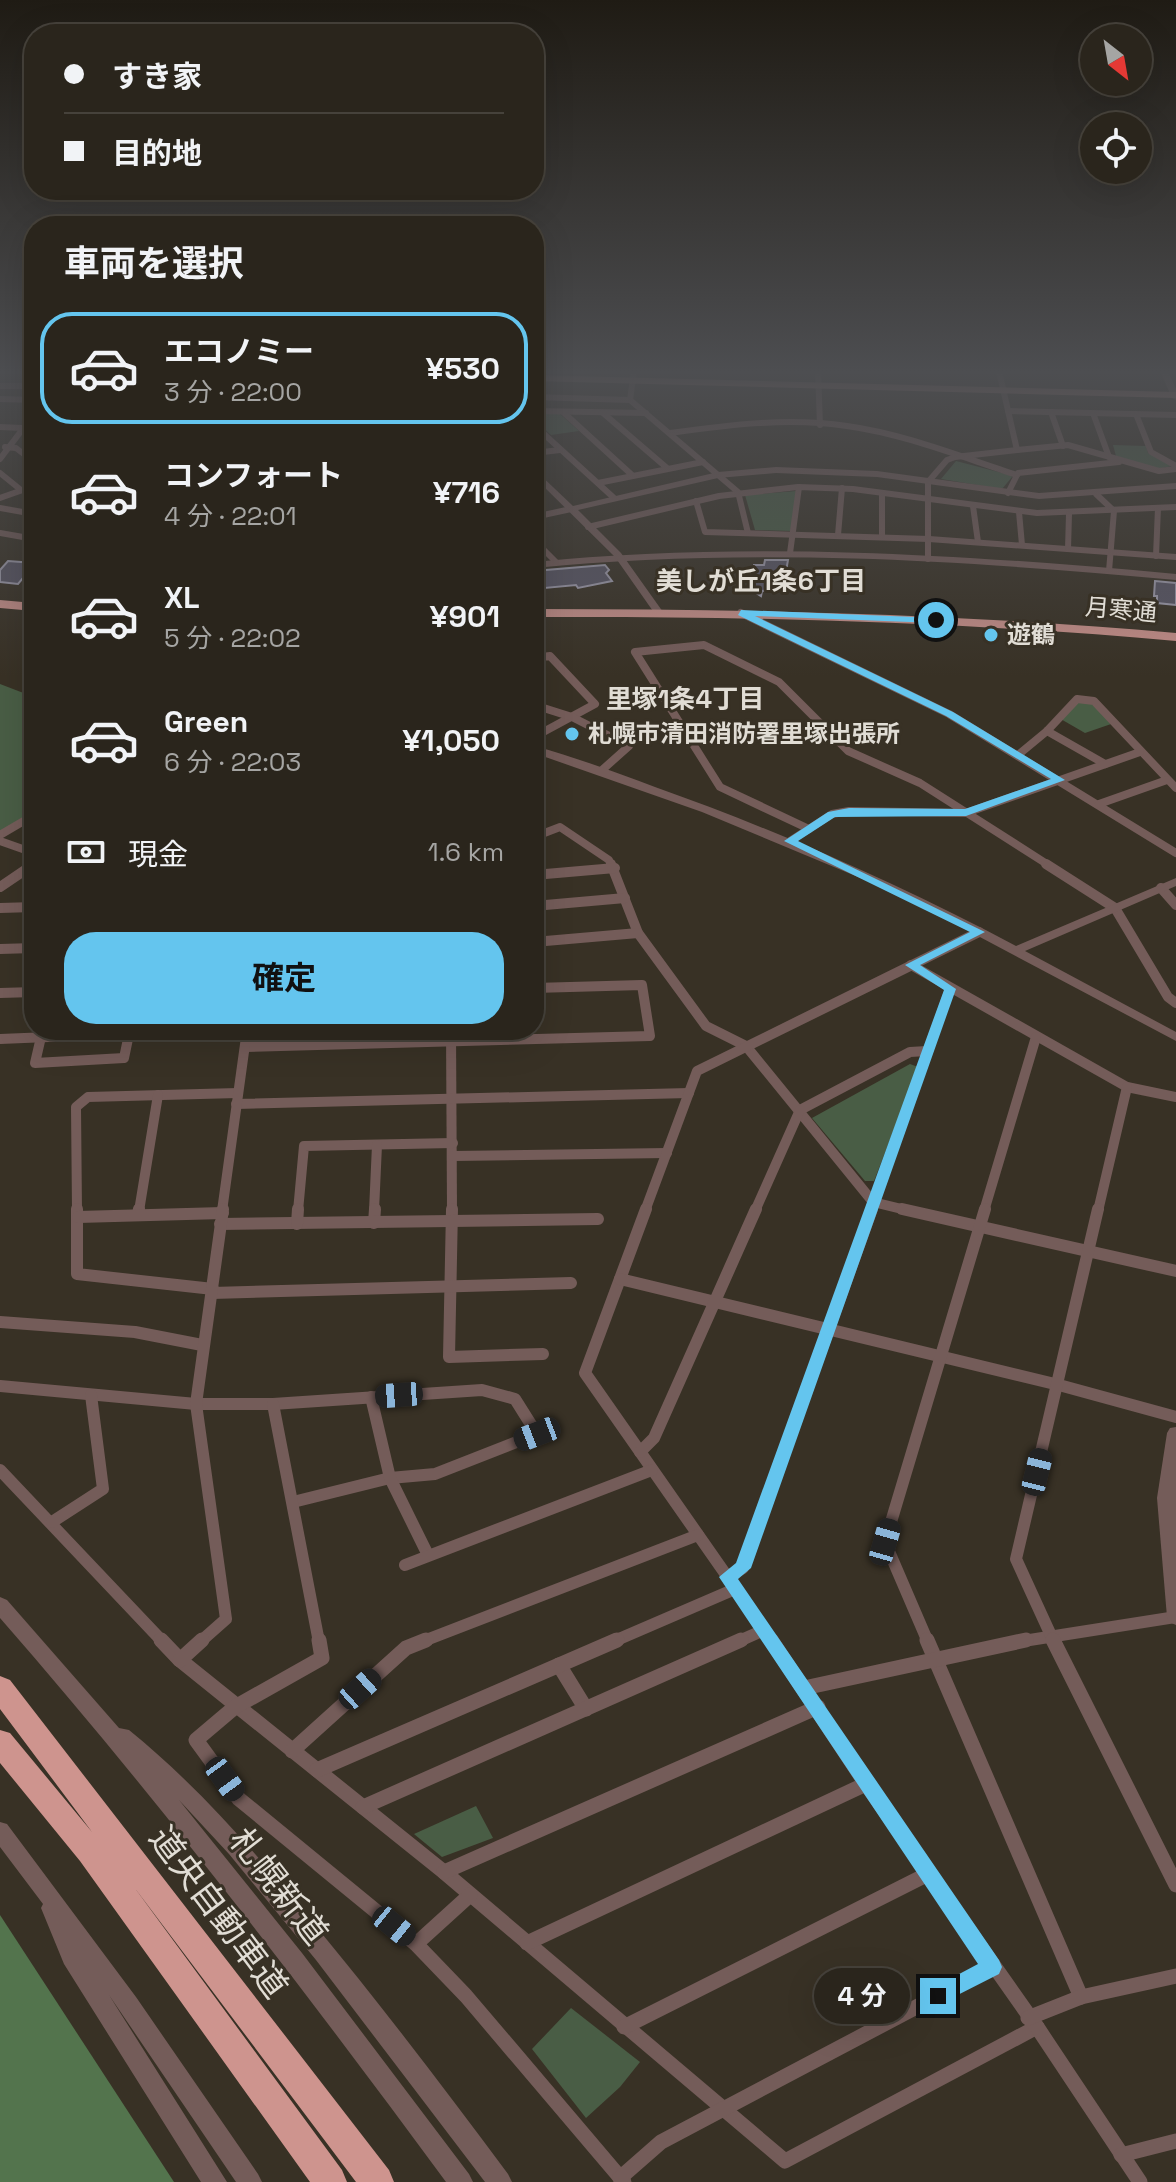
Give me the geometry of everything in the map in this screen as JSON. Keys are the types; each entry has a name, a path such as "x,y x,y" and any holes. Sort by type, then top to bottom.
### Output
{"highway":[{"path":"0,604 24,606"},
{"name":"月寒通","path":"544,613 741,613 949,620 1176,637"},
{"name":"道央自動車道","path":"0,1688 377,2182"},
{"path":"0,1742 90,1851 330,2182"}],"street":[{"path":"0,473 21,490"},
{"path":"586,473 614,498"},
{"path":"598,483 643,473"},
{"path":"715,473 738,492 748,533"},
{"path":"544,515 718,475 757,473"},
{"path":"857,473 1008,493 1096,494 1176,486"},
{"path":"928,559 928,482 936,473"},
{"path":"1010,473 1035,473"},
{"path":"1008,493 1017,475"},
{"path":"544,482 618,555 658,612"},
{"path":"588,527 738,492 799,487 842,488 1019,512 1069,514 1176,507"},
{"path":"790,553 799,487"},
{"path":"838,535 842,488"},
{"path":"0,498 24,489"},
{"path":"882,493 882,537"},
{"path":"1096,494 1114,511"},
{"path":"696,501 705,532 929,539 1176,557"},
{"path":"973,506 978,542"},
{"path":"0,508 24,512"},
{"path":"1156,556 1158,508"},
{"path":"1109,571 1114,511"},
{"path":"1019,512 1022,545"},
{"path":"1068,549 1069,514"},
{"path":"0,533 23,537"},
{"path":"544,550 556,562"},
{"path":"544,564 618,555 790,553 928,559 1176,577"},
{"path":"741,613 913,695 1060,780 1176,853"},
{"path":"809,829 720,787 635,652 704,645 779,682 848,751 920,783 1115,908 1168,997 1176,1003"},
{"path":"544,657 550,656 595,704 544,732"},
{"path":"1018,755 1047,731 1077,699 1094,701 1176,788"},
{"path":"544,708 572,717 629,746 601,771"},
{"path":"1047,731 1105,764"},
{"path":"544,752 790,841 979,932 1176,1037"},
{"path":"790,841 832,814 849,811 966,813 1140,752"},
{"path":"1099,804 1167,780"},
{"path":"0,838 24,822"},
{"path":"544,833 560,827 609,860 615,868 638,933 706,1026 746,1046 873,1202 1176,1271"},
{"path":"0,838 24,849"},
{"path":"544,874 615,868"},
{"path":"0,887 24,871"},
{"path":"1015,951 1176,882"},
{"path":"1161,888 1176,905"},
{"path":"544,905 625,898"},
{"path":"0,908 24,907"},
{"path":"979,932 697,1071 585,1373 818,1707 866,1784 1033,2022 1140,2182"},
{"path":"544,941 638,933"},
{"path":"0,949 24,948"},
{"path":"911,965 1127,1087 1176,1097"},
{"path":"544,988 642,985 650,1036 544,1036"},
{"path":"317,1770 559,1665 731,1583 743,1568 950,989"},
{"path":"0,993 24,992"},
{"path":"1036,1037 885,1542 1081,1997"},
{"path":"0,1039 24,1038"},
{"path":"40,1040 35,1063 124,1058 128,1040"},
{"path":"180,1660 226,1619 196,1404 246,1040"},
{"path":"245,1047 376,1040"},
{"path":"451,1040 453,1156 449,1357 543,1354"},
{"path":"640,1452 654,1438 800,1110 910,1052 927,1051"},
{"path":"1127,1087 1016,1559 1050,1635 1176,1885"},
{"path":"571,1283 212,1291 77,1274 76,1107 88,1097 158,1095 237,1099 689,1093"},
{"path":"138,1214 158,1095"},
{"path":"297,1224 304,1146 453,1143"},
{"path":"374,1223 377,1145"},
{"path":"453,1156 667,1153"},
{"path":"78,1217 138,1214 297,1224 598,1219"},
{"path":"620,1279 939,1355 1176,1417"},
{"path":"0,1322 135,1332 202,1345"},
{"path":"0,1386 196,1404 273,1404 482,1390 515,1399 537,1434 435,1474 390,1478 293,1502"},
{"path":"52,1522 103,1489 91,1395"},
{"path":"371,1397 390,1478 428,1555"},
{"path":"273,1404 322,1658 235,1707 196,1740 239,1799 416,1944 466,1996 622,2180 661,2142 992,1967"},
{"path":"804,1688 1050,1635 1176,1617 1171,1499 1176,1433"},
{"path":"0,1470 180,1660 444,1872 785,2161 1081,1997 1176,1976"},
{"path":"405,1565 652,1470"},
{"path":"292,1751 406,1648 698,1535"},
{"name":"札幌新道","path":"0,1605 100,1718 284,1947 461,2182"},
{"path":"363,1807 764,1630"},
{"path":"559,1665 586,1709"},
{"path":"444,1872 818,1707"},
{"path":"100,1718 163,1768 259,1874 379,2020 500,2182"},
{"path":"527,1943 866,1784"},
{"path":"0,1831 186,2086 250,2182"},
{"path":"624,2027 928,1874"},
{"path":"42,1885 72,1957 215,2182"},
{"path":"416,1944 470,1895"},
{"path":"1121,2155 1176,2141"}],"green space":[{"path":"946,473 1002,473 1012,477 1002,489 941,479"},
{"path":"796,491 792,531 755,530 745,495"},
{"path":"0,684 24,693 24,816 0,832"},
{"path":"1077,699 1094,701 1114,723 1085,733 1059,718"},
{"path":"910,1064 918,1067 874,1181 865,1181 812,1118"},
{"path":"476,1806 493,1838 442,1857 414,1834"},
{"path":"0,1915 174,2182 0,2182"},
{"path":"571,2008 640,2062 620,2087 586,2118 532,2049"}],"building":[{"path":"765,560 788,560 785,577 775,579 769,590 762,591 761,596 750,589 754,565 764,565"},
{"path":"8,561 24,562 24,577 18,584 0,582 0,570"},
{"path":"605,565 612,581 578,588 576,585 544,588 544,570"},
{"path":"1155,581 1176,583 1176,605 1157,603"}],"place":[{"name":"遊鶴","path":"991,635"},
{"name":"札幌市清田消防署里塚出張所","path":"572,734"}],"district":[{"name":"美しが丘1条6丁目","path":"761,581"},
{"name":"里塚1条4丁目","path":"685,699"}],"route":[{"path":"936,620 741,613 949,714 1060,780 966,813 849,811 832,814 790,841 979,932 911,965 950,989 743,1568 727,1577 992,1967 938,1996"}]}
